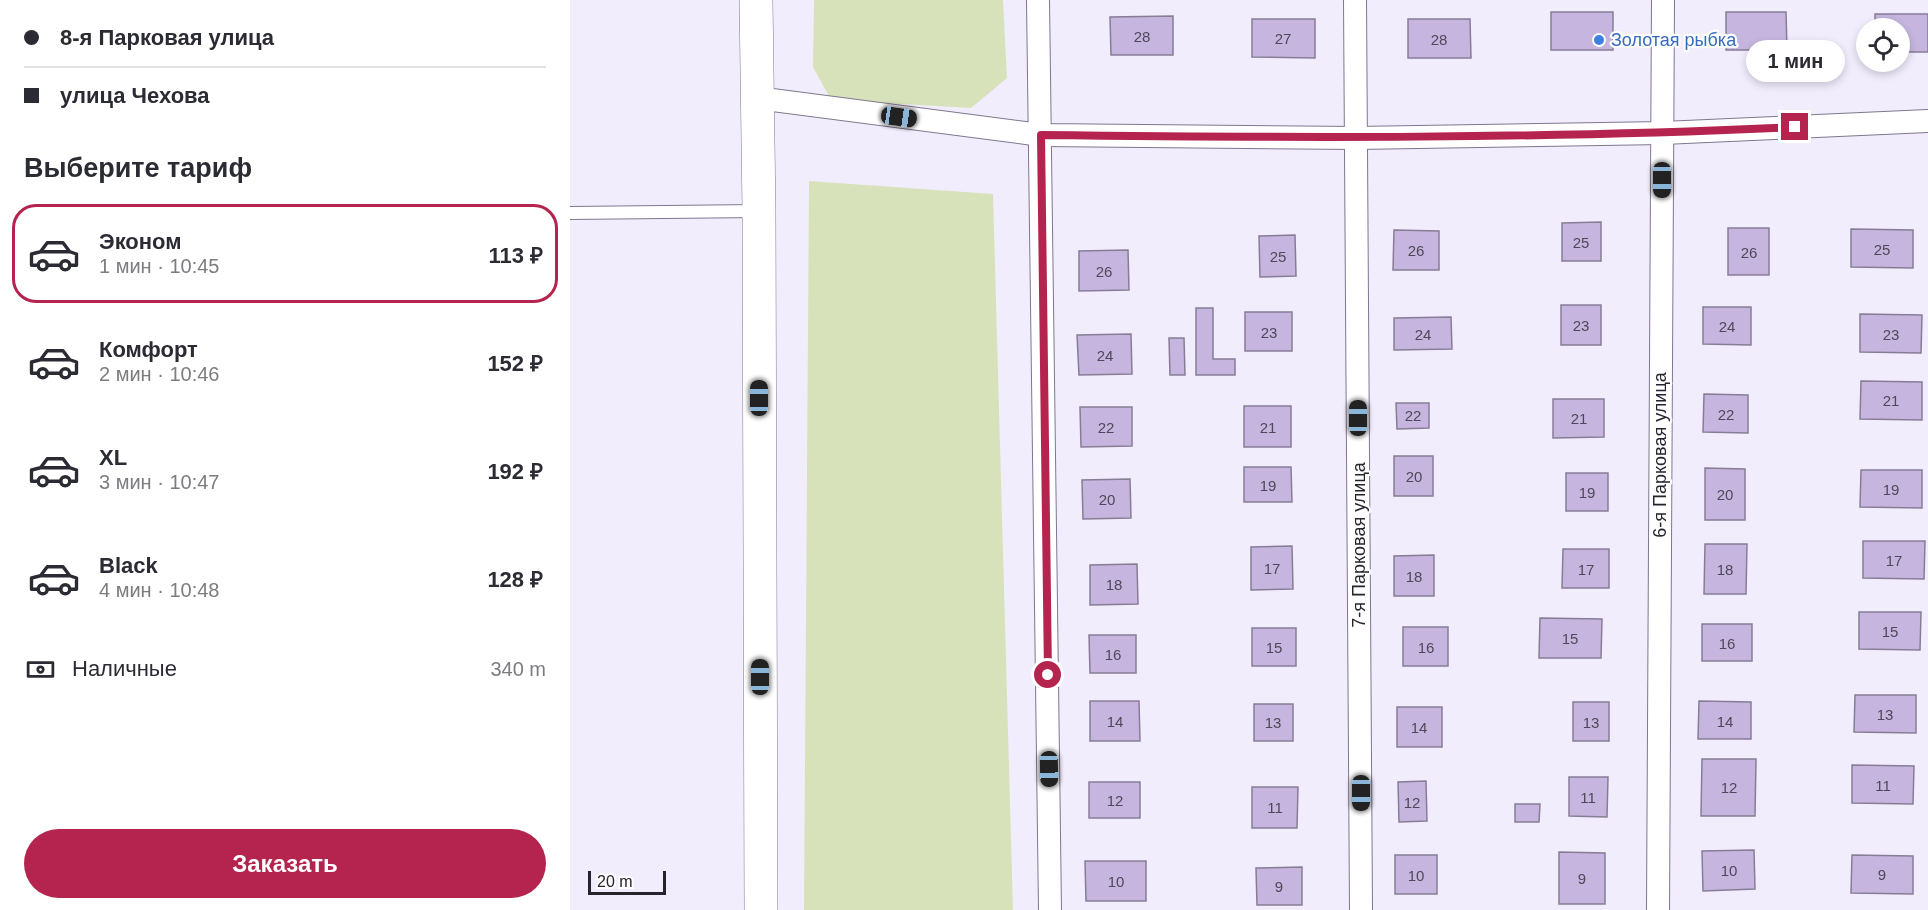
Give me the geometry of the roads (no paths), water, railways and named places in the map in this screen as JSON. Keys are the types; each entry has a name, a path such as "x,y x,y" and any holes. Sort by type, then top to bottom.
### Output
{"main road":[{"path":"756,0 759,211 761,910"}],"street":[{"path":"1038,0 1050,910"},
{"name":"7-я Парковая улица","path":"1355,0 1361,910"},
{"name":"6-я Парковая улица","path":"1658,910 1663,0"},
{"path":"757,98 1041,135 1356,138 1663,133 1928,121"}],"lane":[{"path":"570,213 759,211"}],"place":[{"name":"Золотая рыбка","path":"1599,40"}]}
